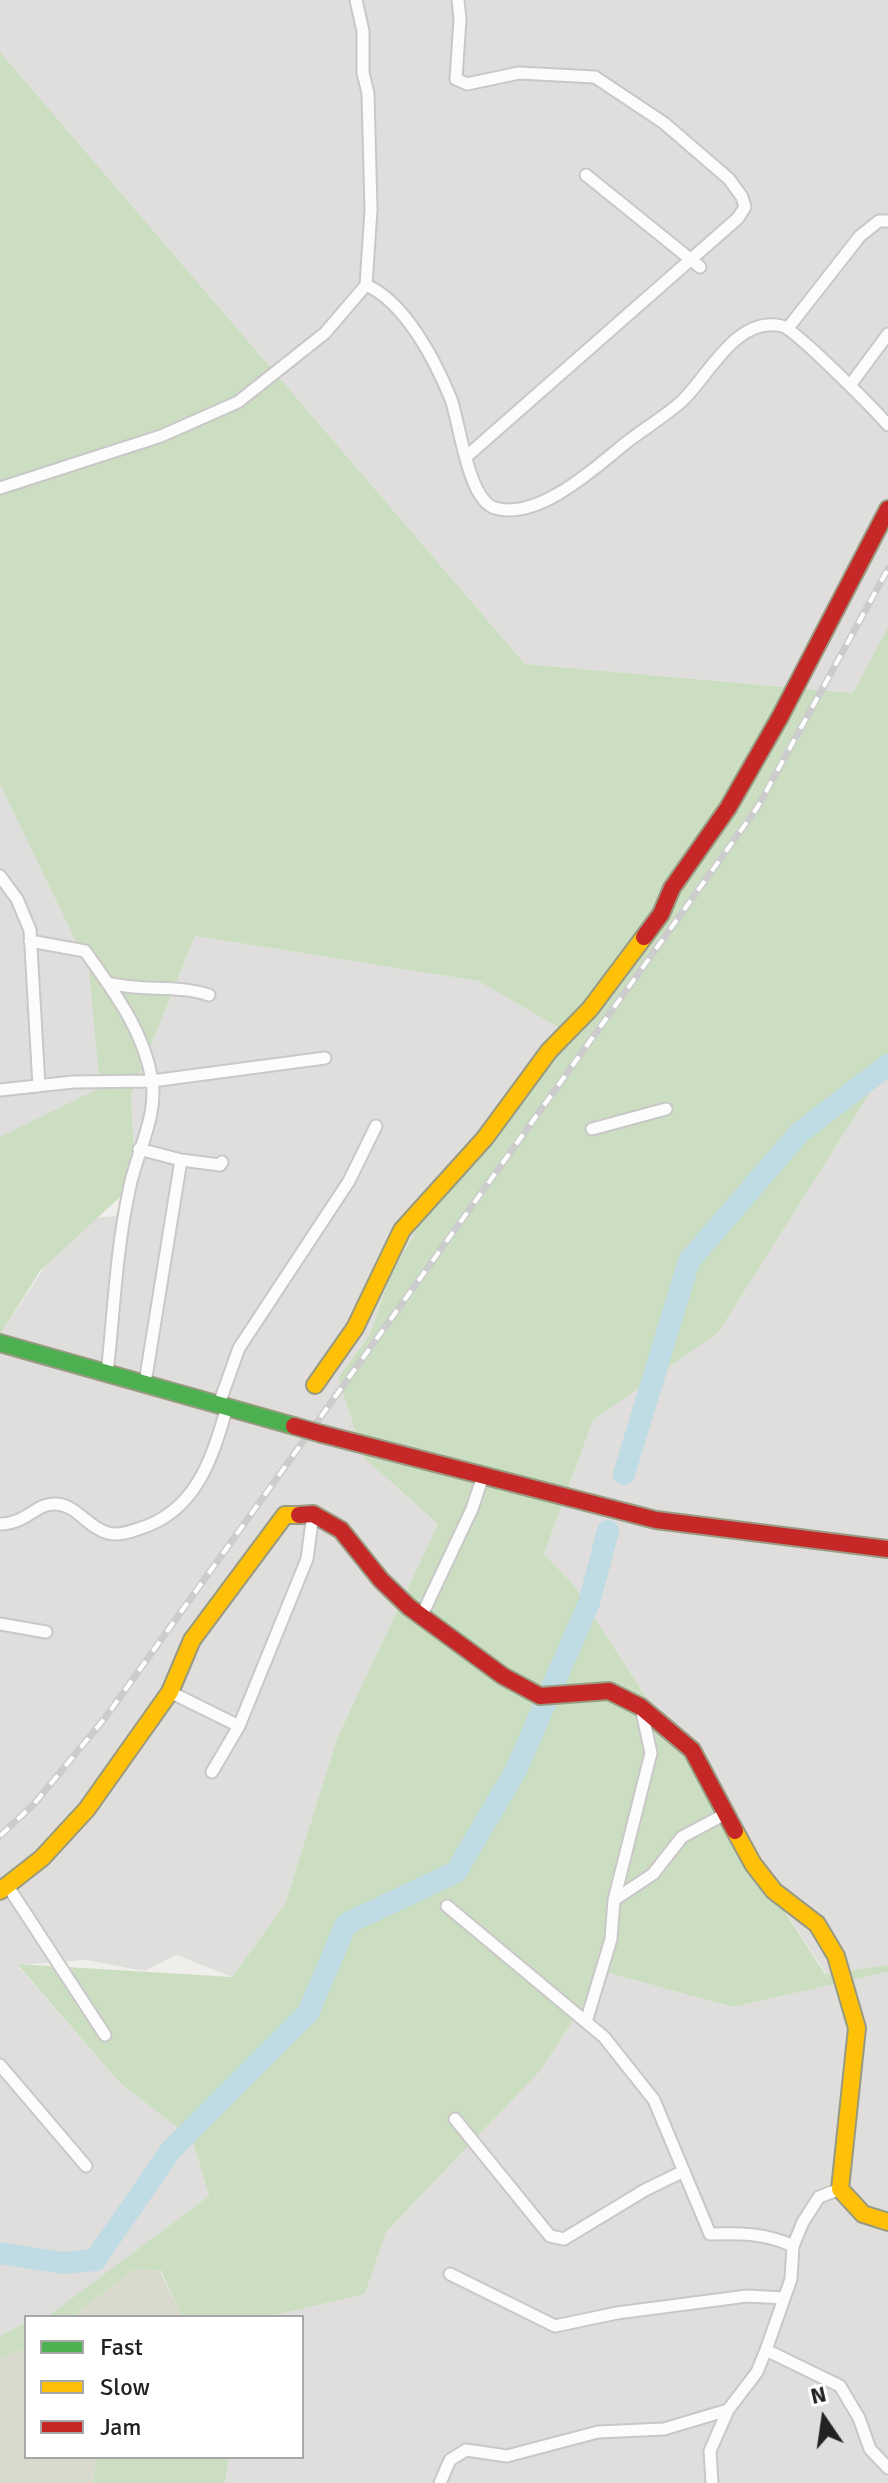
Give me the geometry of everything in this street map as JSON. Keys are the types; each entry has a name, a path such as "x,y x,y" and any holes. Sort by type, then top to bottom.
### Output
{"street":[{"path":"0,488 161,436 238,402 325,333 366,285 371,210 368,93 363,73 363,31 356,0"},
{"path":"458,0 460,19 456,79 467,84 519,73 595,77 664,123 729,179 745,207 738,218 575,364 467,456"},
{"path":"586,175 700,267"},
{"path":"788,328 860,236 879,221 888,221"},
{"path":"366,285 395,302 435,364 451,400 474,486 487,505 499,510 529,506 595,470 682,401 712,365 755,326 767,324 788,328 831,370 851,384 888,425"},
{"path":"851,384 888,334"},
{"path":"315,1385 355,1328 402,1230 420,1206 452,1177 485,1138 549,1051 590,1009 661,914 672,888 728,808 780,717 888,509"},
{"path":"0,876 17,899 30,930 39,1086"},
{"path":"30,941 85,951 132,1017 152,1081 153,1107 139,1149 114,1281 107,1374"},
{"path":"108,983 131,989 189,989 209,995"},
{"path":"0,1090 73,1082 152,1081 325,1058"},
{"path":"592,1129 666,1109"},
{"path":"0,1524 24,1520 44,1505 55,1503 69,1507 106,1533 128,1532 152,1525 177,1511 209,1466 239,1348 349,1181 376,1126"},
{"path":"139,1149 181,1160 220,1165 222,1162"},
{"path":"145,1383 181,1160"},
{"path":"0,1343 596,1507 656,1520 888,1549"},
{"path":"421,1617 472,1509 483,1476"},
{"path":"212,1772 239,1726 307,1559 313,1514"},
{"path":"105,2035 4,1888 42,1858 87,1809 170,1692 192,1640 285,1515 313,1514 350,1537 381,1580 421,1617 503,1676 547,1695 609,1691 641,1707 692,1750 753,1864 774,1891 817,1924 836,1956 857,2028 840,2189 863,2214 888,2222"},
{"path":"0,1624 46,1632"},
{"path":"170,1692 239,1726"},
{"path":"586,2022 611,1939 614,1900 651,1753 641,1707"},
{"path":"614,1900 653,1874 682,1837 727,1813"},
{"path":"447,1906 604,2037 654,2100 710,2234 743,2233 778,2239 793,2246"},
{"path":"0,2065 86,2166"},
{"path":"455,2119 550,2236 564,2239 645,2190 684,2171"},
{"path":"712,2483 710,2451 728,2410 757,2372 766,2350 791,2279 793,2246 803,2222 819,2197 840,2189"},
{"path":"450,2274 555,2326 617,2313 747,2296 784,2298"},
{"path":"766,2350 840,2386 859,2418 870,2449 888,2468"},
{"path":"440,2483 450,2460 466,2450 507,2456 598,2432 664,2429 728,2410"}],"shaded area":[{"path":"0,0 888,0 888,627 854,693 525,664 0,52"},
{"path":"0,784 108,841 105,1094 0,1157"},
{"path":"195,936 478,981 559,1027 440,1188 389,1278 370,1334 338,1378 364,1458 438,1524 338,1736 285,1904 232,1977 177,1955 144,1971 86,1960 17,1965 119,2082 192,2139 209,2196 53,2315 24,2315 24,2323 0,2336 0,1335 76,1219 116,1216 134,1151 131,1095"},
{"path":"888,1064 888,1965 826,1974 573,1584 544,1554 593,1420 718,1333"},
{"path":"605,1972 733,2007 888,1972 888,2483 225,2483 229,2459 304,2459 304,2315 276,2315 365,2294 386,2232 540,2071"},
{"path":"135,2269 160,2271 181,2315 75,2315"},
{"path":"24,2350 24,2459 96,2459 93,2483 0,2483 0,2358"}],"green space":[{"path":"0,52 525,664 853,693 888,627 888,1064 718,1333 593,1420 544,1554 573,1584 825,1974 888,1965 888,1972 733,2007 605,1972 540,2071 386,2232 365,2294 276,2315 181,2315 161,2271 135,2269 75,2315 50,2315 209,2196 192,2139 119,2082 17,1964 232,1977 285,1904 338,1736 438,1524 364,1458 338,1378 370,1334 389,1278 440,1188 558,1027 478,981 195,936 131,1095 134,1151 121,1196 40,1271 0,1335 0,1137 100,1088 89,968 0,784"},
{"path":"24,2323 24,2350 0,2358 0,2336"},
{"path":"96,2459 229,2459 225,2483 93,2483"}],"waterway":[{"path":"624,1474 689,1261 799,1133 888,1065"},
{"path":"0,2253 63,2263 95,2260 171,2150 308,2013 346,1924 456,1872 516,1770 589,1603 608,1531"}],"railway":[{"path":"0,1836 34,1804 105,1718 757,808 888,569"}],"traffic: fast":[{"path":"0,1343 294,1426"}],"traffic: slow":[{"path":"315,1385 355,1328 402,1230 485,1138 549,1051 590,1009 644,937"},
{"path":"0,1891 42,1858 87,1809 170,1692 192,1640 285,1515 299,1515"},
{"path":"735,1831 753,1864 774,1891 817,1924 836,1956 857,2028 840,2189 863,2214 888,2222"}],"traffic: jam":[{"path":"644,937 661,914 672,888 728,808 780,717 888,509"},
{"path":"294,1426 322,1434"},
{"path":"322,1434 656,1520 888,1549"},
{"path":"299,1515 313,1514 341,1530 381,1580 409,1607 503,1676 540,1696 609,1691 641,1707 692,1750 735,1831"}]}
